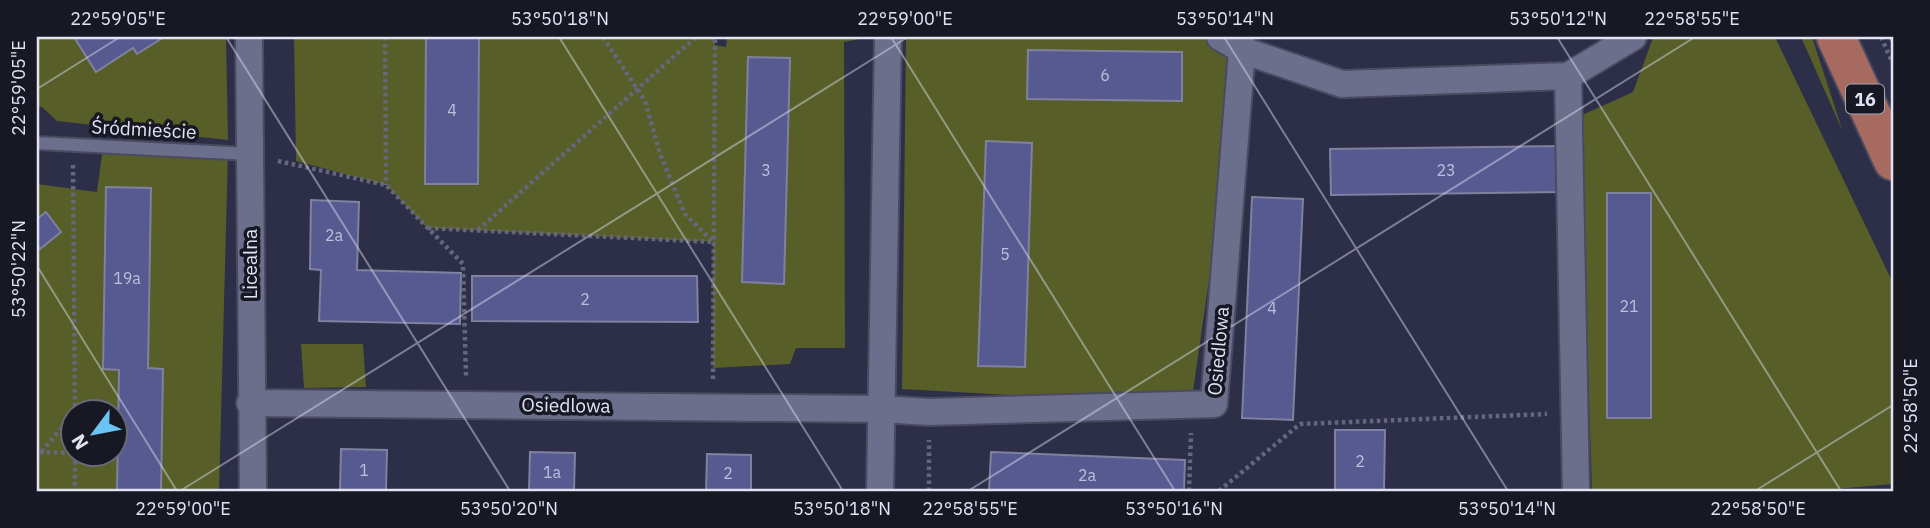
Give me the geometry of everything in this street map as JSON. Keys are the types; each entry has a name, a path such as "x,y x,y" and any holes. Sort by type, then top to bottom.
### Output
{"main road":[{"name":"16","path":"1836,37 1893,161"}],"street":[{"name":"Licealna","path":"249,37 250,403 253,491"},
{"path":"880,491 888,37"},
{"path":"1234,41 1342,84 1568,76 1633,37"},
{"name":"Osiedlowa","path":"250,403 881,409 929,412 1214,404 1234,41"},
{"path":"1568,76 1576,491"}],"lane":[{"name":"Śródmieście","path":"37,143 250,154"}],"path":[{"path":"385,37 386,185"},
{"path":"603,37 645,101 660,154 685,214 714,242"},
{"path":"478,230 696,37"},
{"path":"712,408 715,37"},
{"path":"1881,37 1893,64"},
{"path":"72,145 74,398"},
{"path":"250,154 386,185 463,264 467,404"},
{"path":"427,228 714,242"},
{"path":"1189,491 1191,405"},
{"path":"929,412 929,491"},
{"path":"1219,491 1300,424 1575,412"},
{"path":"38,454 60,428"},
{"path":"38,454 60,454"},
{"path":"74,468 75,491"}],"green space":[{"path":"37,37 226,37 228,140 57,121 42,107 37,107"},
{"path":"294,37 715,37 715,45 726,47 727,37 869,37 844,42 845,348 796,348 790,364 713,368 713,242 427,228 386,185 296,161"},
{"path":"906,37 1220,37 1242,50 1191,405 902,389"},
{"path":"1775,37 1893,283 1893,484 1813,491 1592,491 1580,116 1633,92 1653,38"},
{"path":"1801,37 1812,37 1843,132"},
{"path":"103,146 228,153 219,491 37,491 37,184 97,192"},
{"path":"301,344 363,344 366,387 304,388"}],"building":[{"path":"74,37 164,37 137,54 133,48 96,72"},
{"path":"426,37 479,37 478,184 425,184"},
{"path":"1028,50 1182,52 1182,101 1027,99"},
{"path":"748,57 790,58 784,284 742,282"},
{"path":"986,141 1032,143 1025,367 978,366"},
{"path":"1561,146 1561,192 1331,195 1330,149"},
{"path":"106,187 151,188 148,368 163,369 161,491 117,491 117,468 130,468 130,398 119,398 119,370 103,369"},
{"path":"1607,193 1651,193 1651,418 1607,418"},
{"path":"1252,197 1303,199 1293,420 1242,418"},
{"path":"311,200 359,202 357,270 461,273 460,324 319,321 321,270 310,269"},
{"path":"46,212 61,232 40,249 37,245 37,219"},
{"path":"472,276 697,276 698,322 472,321"},
{"path":"1335,430 1385,430 1384,491 1335,491"},
{"path":"341,449 387,450 386,491 340,491"},
{"path":"530,452 575,453 574,491 529,491"},
{"path":"991,452 1185,460 1184,491 989,491"},
{"path":"707,454 751,455 751,491 706,491"}]}
